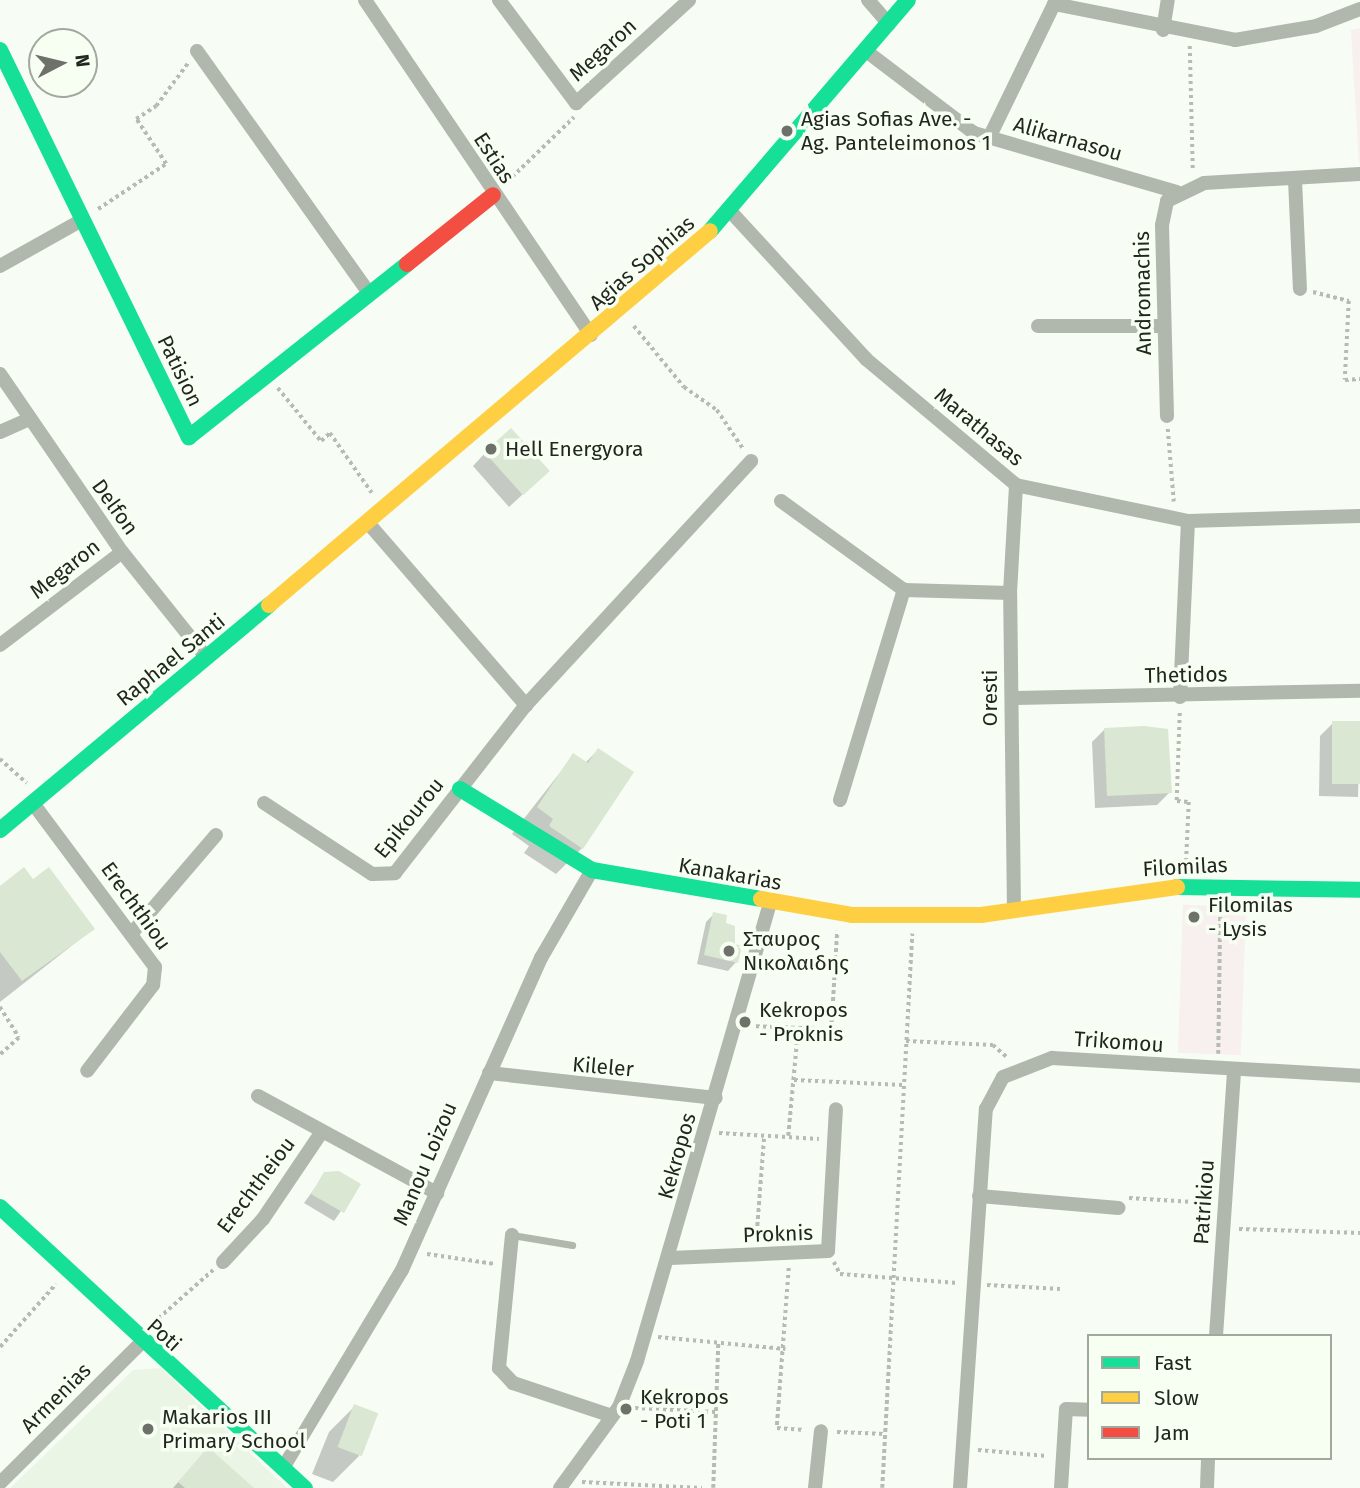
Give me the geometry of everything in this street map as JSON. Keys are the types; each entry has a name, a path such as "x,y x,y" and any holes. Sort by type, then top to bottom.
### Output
{"street":[{"name":"Estias","path":"365,0 493,195 592,335"},
{"path":"499,0 576,103"},
{"name":"Megaron","path":"576,103 689,0"},
{"path":"868,0 889,24"},
{"name":"Agias Sophias","path":"369,524 621,311 731,212 908,0"},
{"path":"1163,30 1168,0"},
{"name":"Alikarnasou","path":"1177,192 989,138 1054,4 1163,30 1234,40 1276,36 1360,9"},
{"name":"Patision","path":"0,50 189,437 270,378 493,195"},
{"path":"197,51 370,294"},
{"path":"866,51 989,138"},
{"path":"1177,192 1193,185 1360,174"},
{"path":"1295,180 1300,289"},
{"name":"Andromachis","path":"1167,416 1161,225 1167,201 1177,192"},
{"name":"Marathasas","path":"731,212 866,359 1016,485 1182,520 1360,516"},
{"path":"0,266 82,220"},
{"path":"1038,326 1164,327"},
{"name":"Delfon","path":"0,374 27,420 121,552 206,657"},
{"path":"0,432 27,420"},
{"name":"Epikourou","path":"264,803 372,874 389,876 526,705 751,461"},
{"name":"Oresti","path":"1014,910 1010,593 1016,485"},
{"path":"780,501 904,590 1010,593"},
{"path":"1180,697 1182,520"},
{"path":"369,524 526,705"},
{"name":"Raphael Santi","path":"0,830 369,524"},
{"name":"Megaron","path":"0,645 121,552"},
{"path":"840,800 904,590"},
{"name":"Thetidos","path":"1012,698 1180,697 1360,691"},
{"name":"Kanakarias","path":"460,789 592,870 770,904 838,913 914,919 1014,910"},
{"name":"Erechthiou","path":"36,798 155,967 153,985 87,1071"},
{"path":"132,933 216,835"},
{"name":"Manou Loizou","path":"283,1468 411,1251 541,958 592,870"},
{"name":"Filomilas","path":"1014,910 1185,886 1360,890"},
{"name":"Kekropos","path":"563,1485 616,1412 646,1336 770,904"},
{"name":"Trikomou","path":"1018,1067 1052,1058 1234,1071 1360,1076"},
{"path":"960,1488 986,1109 996,1086 1018,1067"},
{"name":"Patrikiou","path":"1216,1334 1234,1071"},
{"name":"Kileler","path":"489,1073 716,1098"},
{"name":"Erechtheiou","path":"258,1096 321,1133 437,1193"},
{"name":"Proknis","path":"670,1258 789,1255 828,1251 836,1109"},
{"name":"Erechtheiou","path":"223,1262 262,1219 321,1133"},
{"path":"979,1196 1118,1208"},
{"name":"Poti","path":"3,1218 305,1488"},
{"path":"512,1235 496,1348 503,1376 616,1412"},
{"name":"Armenias","path":"0,1483 139,1341"},
{"path":"1061,1488 1066,1409 1087,1410"},
{"path":"815,1488 821,1431"},
{"path":"1207,1488 1209,1460"}],"lane":[{"path":"512,1235 572,1245"}],"path":[{"path":"1190,34 1193,185"},
{"path":"82,220 166,164 136,119 156,106 197,51"},
{"path":"493,195 573,121 576,103"},
{"path":"1300,289 1349,301 1345,380 1360,379"},
{"path":"621,311 684,387 717,410 751,461"},
{"path":"270,378 321,441 330,433 384,510"},
{"path":"1167,416 1182,520"},
{"path":"1180,697 1177,801 1189,802 1185,886"},
{"path":"0,759 36,798"},
{"path":"1217,1070 1220,886"},
{"path":"736,1026 831,1029 838,913"},
{"path":"882,1488 914,919"},
{"path":"0,1007 19,1038 0,1055"},
{"path":"788,1136 798,1028"},
{"path":"906,1041 993,1045 1018,1067"},
{"path":"794,1080 903,1085"},
{"path":"706,1132 835,1140"},
{"path":"754,1256 764,1136"},
{"path":"1118,1208 1126,1198 1225,1204"},
{"path":"1223,1228 1360,1233"},
{"path":"411,1251 508,1266"},
{"path":"828,1251 840,1274 1060,1289"},
{"path":"777,1428 785,1349 789,1255"},
{"path":"139,1341 223,1262"},
{"path":"0,1347 66,1272"},
{"path":"646,1336 785,1349"},
{"path":"713,1488 718,1343"},
{"path":"616,1412 716,1412"},
{"path":"962,1449 1063,1458"},
{"path":"563,1485 702,1488"}],"shaded area":[{"path":"1360,28 1360,162 1359,163 1351,30"},
{"path":"1183,905 1246,907 1241,1055 1178,1053"},
{"name":"Makarios III Primary School","path":"161,1368 287,1488 10,1488 133,1370"}],"building":[{"path":"511,428 550,471 523,495 484,452"},
{"path":"1332,721 1360,721 1360,784 1332,784"},
{"path":"1144,726 1168,729 1172,793 1107,796 1104,728"},
{"path":"598,748 634,772 583,849 549,826 553,819 537,807 573,753 588,763"},
{"path":"24,867 33,879 49,867 95,929 22,981 0,952 0,886"},
{"path":"713,912 727,915 726,923 735,926 735,944 742,946 738,963 704,955"},
{"path":"339,1171 361,1184 344,1213 311,1194 324,1172"},
{"path":"354,1404 378,1413 362,1456 338,1447"},
{"path":"208,1447 254,1488 185,1488 178,1482"}],"traffic: fast":[{"path":"710,231 908,0"},
{"path":"0,50 189,437 407,264"},
{"path":"0,830 269,605"},
{"path":"460,789 592,870 761,899"},
{"path":"1177,887 1360,890"},
{"path":"0,1207 305,1488"}],"traffic: slow":[{"path":"269,605 710,231"},
{"path":"761,899 852,915 981,915 1177,887"}],"traffic: jam":[{"path":"407,264 493,195"}],"place":[{"name":"Agias Sofias Ave. - Ag. Panteleimonos 1","path":"787,131"},
{"name":"Hell Energyora","path":"491,449"},
{"name":"Filomilas - Lysis","path":"1194,917"},
{"name":"Σταυρος Νικολαιδης","path":"729,951"},
{"name":"Kekropos - Proknis","path":"745,1022"},
{"name":"Kekropos - Poti 1","path":"626,1409"},
{"name":"Makarios III Primary School","path":"148,1429"}]}
